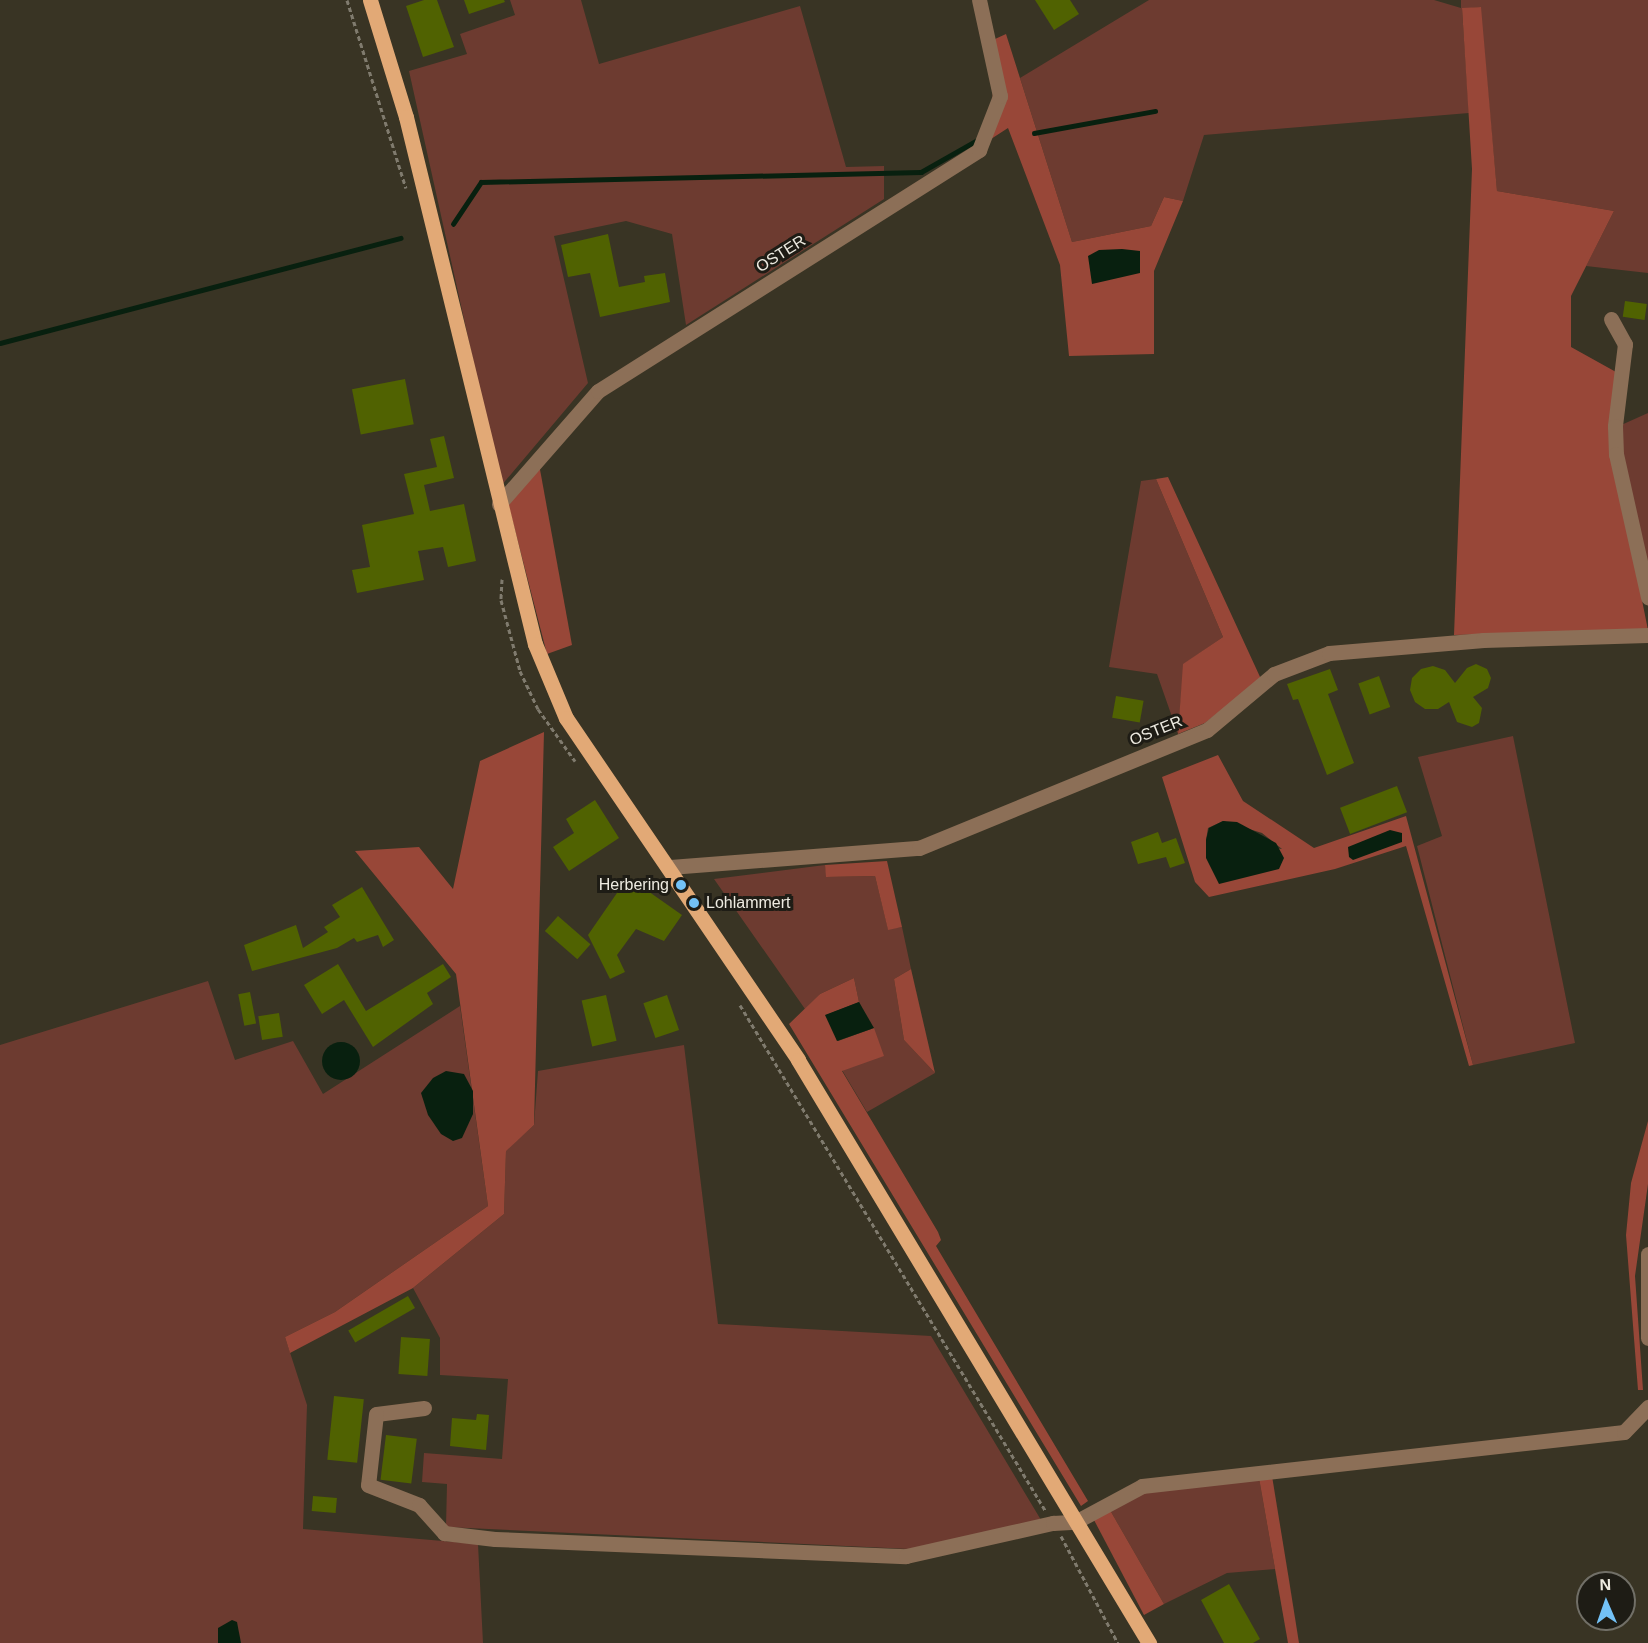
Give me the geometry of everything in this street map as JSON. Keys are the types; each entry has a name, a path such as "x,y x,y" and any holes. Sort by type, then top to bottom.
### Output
{"main road":[{"path":"370,0 406,117 535,644 566,718 670,867 798,1060 1149,1643"}],"street":[{"name":"OSTER","path":"499,504 598,391 979,150 1000,96 979,0"},
{"path":"1611,319 1625,344 1615,426 1616,454 1648,597"},
{"name":"OSTER","path":"670,867 919,848 1207,730 1274,674 1329,653 1483,640 1648,635"},
{"path":"1648,1254 1648,1338"},
{"path":"424,1408 376,1414 368,1485 418,1505 444,1533 495,1539 906,1556 1053,1523 1075,1522 1142,1486 1624,1432 1648,1407"}],"path":[{"path":"348,0 409,199"},
{"path":"501,577 501,600 520,671 538,709 576,762"},
{"path":"738,1000 1053,1523 1119,1643"}],"shaded area":[{"path":"510,0 581,0 599,64 800,6 846,167 884,166 884,199 686,325 672,234 626,221 554,236 588,383 501,486 409,71 467,54 460,34 515,15"},
{"path":"1149,0 1434,0 1461,8 1461,0 1648,0 1648,273 1586,266 1614,211 1497,191 1480,7 1462,9 1469,113 1204,135 1183,201 1164,197 1151,226 1072,242 1020,78"},
{"path":"1481,7 1497,191 1614,211 1571,296 1571,347 1616,372 1613,456 1648,630 1454,635 1472,169 1462,8"},
{"path":"1006,34 1072,242 1151,226 1164,197 1183,201 1154,271 1154,354 1069,356 1060,265 1008,128 991,139 995,39"},
{"path":"1099,250 1140,251 1140,273 1092,284 1088,256"},
{"path":"1648,413 1648,571 1621,455 1619,426"},
{"path":"539,464 572,645 547,654 508,503"},
{"path":"1168,477 1261,679 1205,723 1178,734 1183,664 1223,637 1156,479"},
{"path":"1156,479 1223,637 1184,664 1178,734 1157,674 1109,667 1141,481"},
{"path":"544,732 534,1125 506,1151 504,1214 413,1288 290,1353 285,1337 335,1312 488,1206 456,974 355,851 419,847 453,889 480,761"},
{"path":"1513,736 1575,1043 1473,1065 1417,846 1442,836 1418,757"},
{"path":"1218,755 1243,801 1314,848 1406,816 1473,1065 1469,1066 1406,846 1335,869 1209,897 1195,882 1162,777","holes":["1223,821 1262,833 1282,849 1206,840 1208,828"]},
{"path":"1223,821 1237,822 1276,843 1284,858 1279,869 1219,884 1206,858 1206,840 1209,828"},
{"path":"1390,830 1402,833 1402,842 1353,860 1349,857 1348,847"},
{"path":"887,861 902,927 888,930 875,876 826,877 825,865"},
{"path":"825,865 827,877 875,876 888,929 902,927 911,969 894,979 904,1040 935,1073 867,1112 842,1070 883,1055 859,1002 854,978 820,994 805,1009 714,879"},
{"path":"911,969 935,1073 904,1040 894,979"},
{"path":"854,978 859,1002 826,1015 838,1041 874,1028 884,1056 842,1071 938,1232 941,1240 936,1246 1088,1501 1081,1506 789,1024 820,994"},
{"path":"208,981 235,1060 293,1041 323,1094 460,1006 488,1206 335,1312 285,1337 307,1405 303,1529 478,1544 483,1643 0,1643 0,1045"},
{"path":"859,1002 874,1028 837,1041 825,1015"},
{"path":"341,1042 355,1047 360,1061 355,1075 341,1080 327,1075 322,1061 327,1047"},
{"path":"684,1045 718,1324 931,1336 1041,1520 909,1549 446,1527 447,1484 422,1482 424,1453 502,1459 508,1379 440,1375 440,1338 413,1288 504,1214 506,1150 534,1125 538,1071"},
{"path":"446,1071 464,1074 473,1091 473,1114 462,1138 453,1141 441,1134 428,1115 421,1093 433,1078"},
{"path":"1648,1121 1648,1184 1635,1276 1643,1390 1638,1390 1626,1235 1631,1183"},
{"path":"1272,1476 1299,1643 1288,1643 1259,1478"},
{"path":"1259,1478 1275,1569 1227,1573 1164,1604 1110,1510 1144,1493"},
{"path":"1110,1510 1164,1604 1144,1615 1094,1520"},
{"path":"232,1620 237,1622 241,1643 218,1643 218,1628"}],"building":[{"path":"424,0 437,0 454,47 423,57 406,6"},
{"path":"464,0 504,0 505,2 469,14"},
{"path":"1035,0 1070,0 1079,14 1054,30"},
{"path":"608,234 619,287 645,282 644,276 665,273 670,302 600,317 590,273 568,277 561,245"},
{"path":"1625,301 1647,304 1645,320 1623,317"},
{"path":"405,379 414,424 361,434 352,389"},
{"path":"444,436 454,478 424,485 430,511 464,504 476,561 448,567 443,547 418,551 424,580 357,593 352,570 370,567 362,525 414,514 404,474 437,467 430,439"},
{"path":"1476,664 1487,669 1491,678 1488,688 1473,697 1482,708 1479,723 1472,727 1457,722 1449,702 1438,709 1425,709 1415,702 1410,690 1412,678 1421,669 1433,666 1445,670 1455,683 1467,668"},
{"path":"1330,669 1338,690 1328,694 1354,763 1327,775 1298,699 1293,700 1287,684"},
{"path":"1379,676 1390,707 1370,715 1358,684"},
{"path":"1116,696 1144,701 1140,723 1112,718"},
{"path":"1397,786 1407,812 1350,834 1340,808"},
{"path":"595,800 619,838 569,871 553,847 574,833 566,819"},
{"path":"1158,832 1162,843 1176,838 1185,863 1170,868 1166,857 1138,864 1131,842"},
{"path":"628,877 682,915 664,941 636,929 617,955 625,972 610,979 588,935"},
{"path":"362,887 394,940 383,947 378,935 357,942 354,938 337,948 252,971 244,945 296,925 303,948 328,932 324,927 340,917 332,905"},
{"path":"558,916 590,944 577,959 545,931"},
{"path":"338,964 366,1011 443,964 451,977 427,993 433,1004 373,1047 344,1000 322,1014 304,985"},
{"path":"250,992 256,1023 244,1026 238,994"},
{"path":"606,995 617,1041 592,1046 582,1001"},
{"path":"667,995 679,1030 655,1038 643,1003"},
{"path":"279,1013 283,1037 262,1040 258,1016"},
{"path":"408,1296 415,1308 355,1343 348,1330"},
{"path":"401,1337 430,1339 427,1376 398,1374"},
{"path":"334,1396 364,1399 357,1463 327,1460"},
{"path":"477,1414 489,1415 486,1450 450,1446 452,1418 476,1420"},
{"path":"386,1435 417,1439 411,1483 381,1480"},
{"path":"313,1496 337,1498 336,1513 312,1511"},
{"path":"1229,1584 1260,1639 1253,1643 1224,1643 1201,1600"}],"waterway":[{"path":"1034,133 1155,111"},
{"path":"453,224 481,182 921,172 979,139"},
{"path":"0,343 400,238"}],"place":[{"name":"Herbering","path":"681,885"},
{"name":"Lohlammert","path":"694,903"}]}
